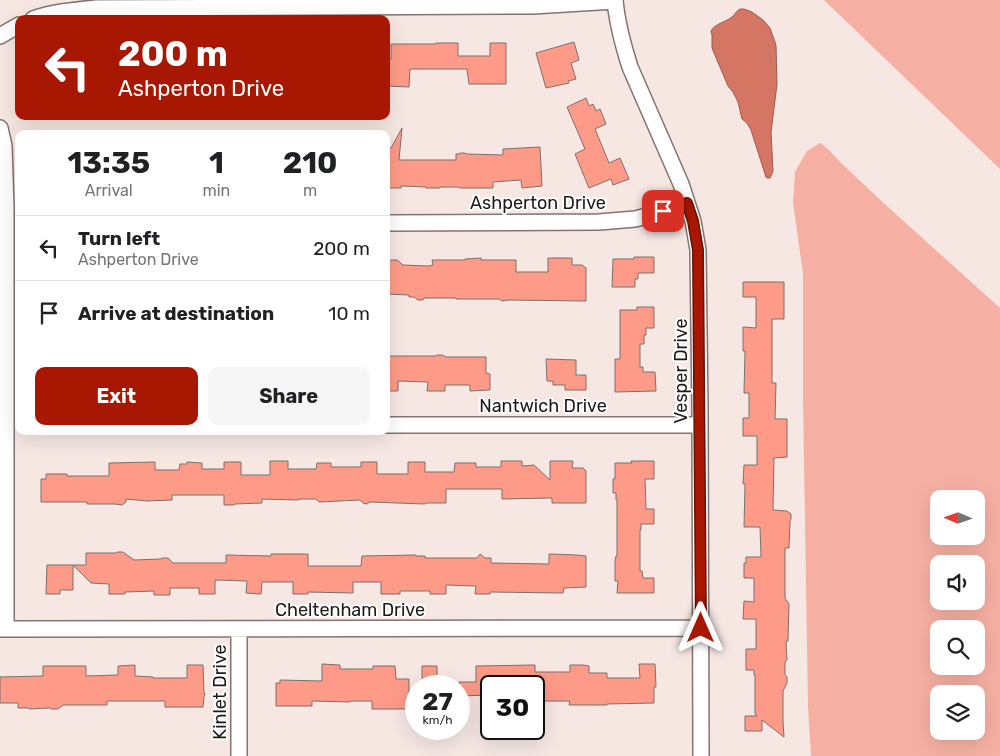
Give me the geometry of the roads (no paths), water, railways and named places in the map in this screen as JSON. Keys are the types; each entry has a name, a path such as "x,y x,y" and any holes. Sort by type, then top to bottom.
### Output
{"street":[{"path":"47,15 96,8 532,6 615,0"},
{"name":"Vesper Drive","path":"615,0 620,32 630,67 674,167 693,221 696,236 699,263 701,756"},
{"path":"0,36 15,27"},
{"path":"0,128 4,146 12,224 12,426 3,629"},
{"name":"Ashperton Drive","path":"390,223 619,221 651,215 687,203"},
{"name":"Nantwich Drive","path":"390,425 700,425"},
{"name":"Cheltenham Drive","path":"3,629 701,628"},
{"name":"Kinlet Drive","path":"239,629 239,756"}]}
